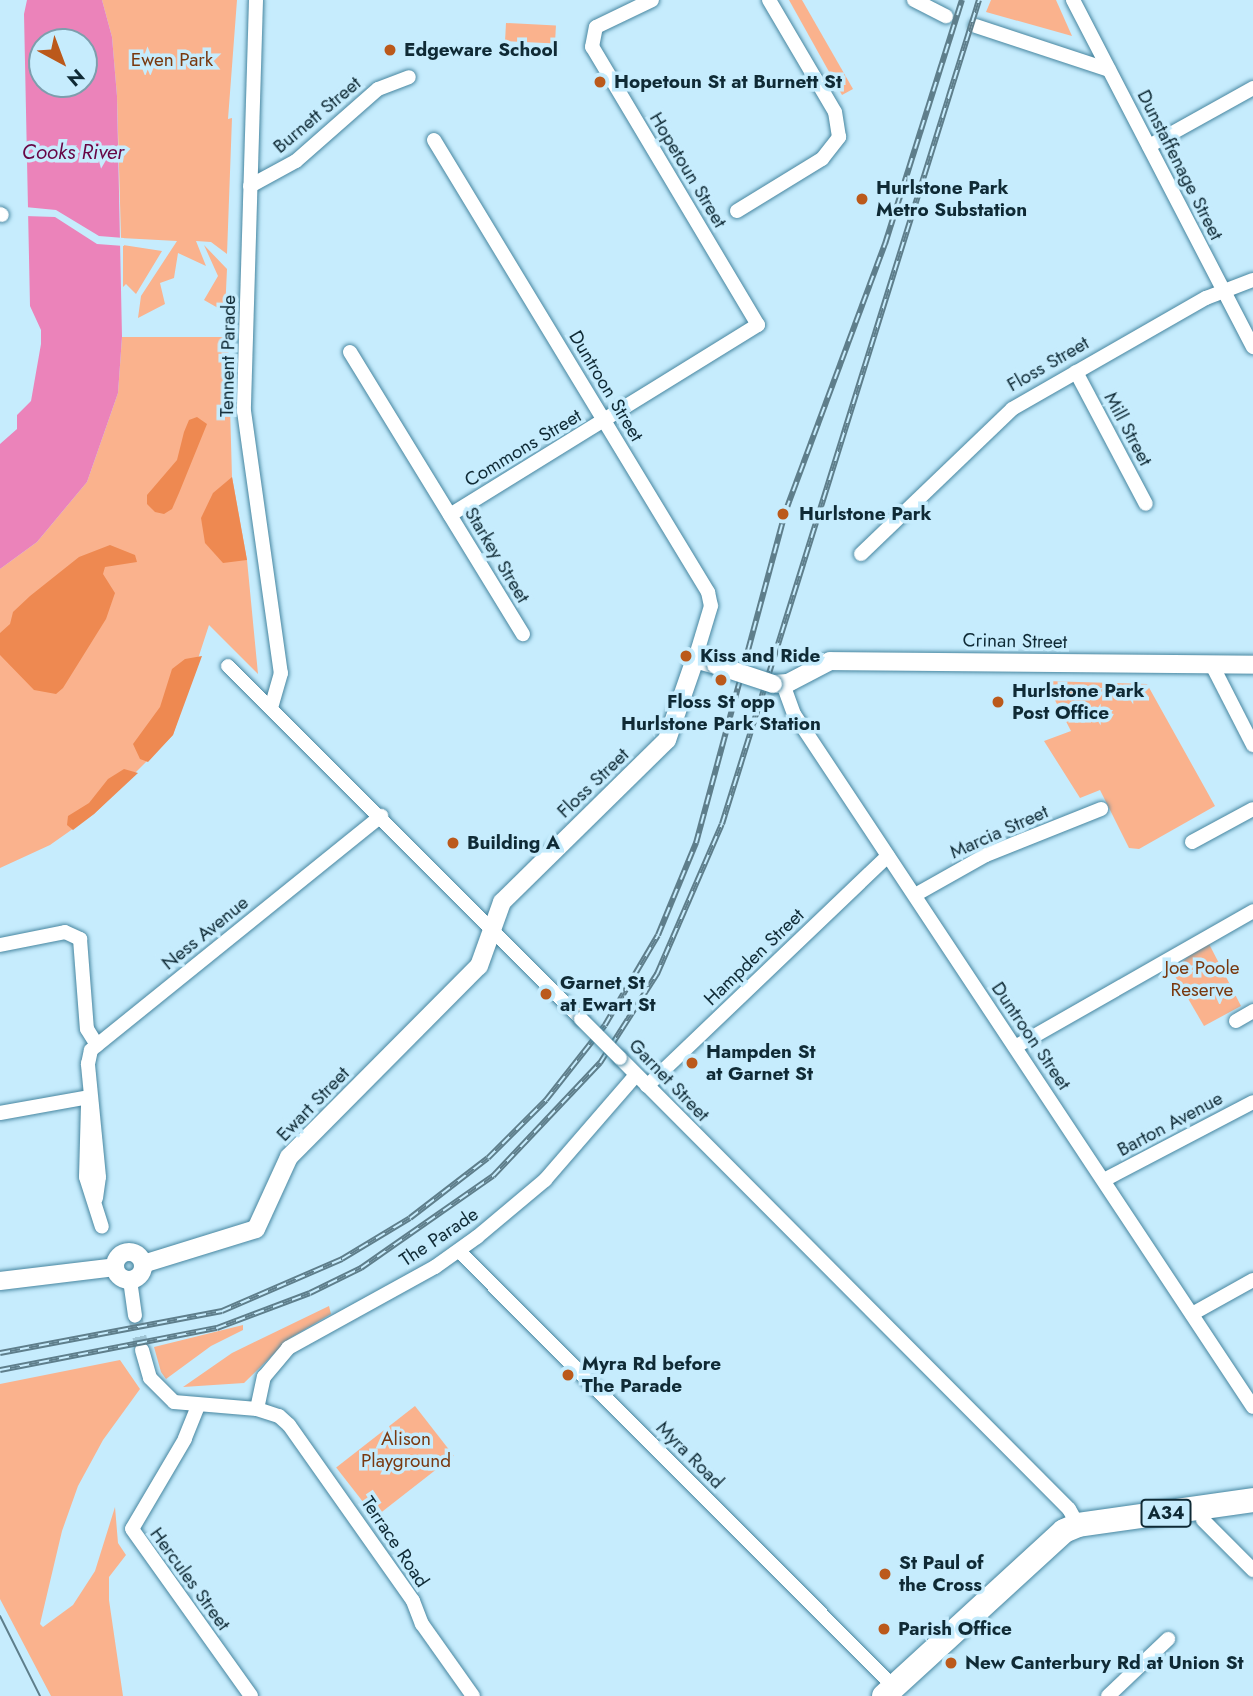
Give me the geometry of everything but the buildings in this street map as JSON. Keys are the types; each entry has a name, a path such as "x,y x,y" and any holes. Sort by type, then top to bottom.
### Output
{"highway":[{"name":"A34","path":"894,1694 1051,1539 1078,1525 1253,1500"},
{"name":"A34","path":"894,1694 1039,1565 1068,1543 1093,1535 1253,1512"}],"street":[{"name":"Tennent Parade","path":"256,0 244,411 281,673 271,708"},
{"name":"Hopetoun Street","path":"652,0 601,24 592,33 592,47 758,326"},
{"path":"737,211 822,159 839,137 835,112 769,0"},
{"path":"914,0 946,16"},
{"name":"Dunstaffenage Street","path":"1073,0 1253,347"},
{"path":"976,26 1109,70"},
{"name":"Burnett Street","path":"250,186 296,161 378,89 409,77"},
{"path":"1149,146 1253,88"},
{"name":"Duntroon Street","path":"434,140 710,597 695,659"},
{"name":"Floss Street","path":"861,554 1012,409 1223,291 1253,280"},
{"name":"Commons Street","path":"450,515 758,326"},
{"name":"Starkey Street","path":"351,352 523,634"},
{"name":"Mill Street","path":"1076,372 1146,504"},
{"path":"695,659 778,684"},
{"name":"Floss Street","path":"492,930 502,902 670,736 695,659"},
{"name":"Crinan Street","path":"778,684 830,661 1253,665"},
{"path":"1212,665 1253,745"},
{"name":"Garnet Street","path":"228,666 381,816 1069,1509 1078,1525"},
{"name":"Duntroon Street","path":"778,684 794,714 1253,1407"},
{"path":"1192,842 1253,808"},
{"name":"Marcia Street","path":"915,895 986,856 1101,809"},
{"name":"Ness Avenue","path":"97,1045 381,816"},
{"name":"Hampden Street","path":"647,1086 888,856"},
{"path":"1015,1047 1253,911"},
{"name":"Ewart Street","path":"143,1264 256,1229 289,1157 479,966 492,930"},
{"path":"0,945 65,932 79,939 87,1030 97,1045 88,1059 89,1097 97,1150 96,1198 102,1227"},
{"path":"1236,1021 1253,1012"},
{"name":"The Parade","path":"257,1409 264,1377 288,1348 459,1251 545,1180 636,1075"},
{"path":"0,1112 89,1097"},
{"name":"Barton Avenue","path":"1104,1180 1253,1101"},
{"name":"Myra Road","path":"459,1251 894,1694"},
{"path":"130,1252 143,1264 141,1273 130,1280 120,1277 115,1267 121,1255 130,1252"},
{"path":"0,1281 115,1267"},
{"path":"130,1280 135,1316"},
{"path":"1192,1314 1253,1280"},
{"name":"Terrace Road","path":"142,1350 156,1385 174,1402 257,1409 279,1416 289,1425 413,1601 422,1624 473,1696"},
{"name":"Hercules Street","path":"198,1406 185,1439 132,1529 251,1696"},
{"path":"1203,1520 1253,1570"},
{"path":"1108,1696 1168,1639"}],"green space":[{"name":"Ewen Park","path":"102,0 237,0 228,119 232,118 227,254 211,242 196,241 206,266 178,253 174,278 160,283 165,304 138,318 141,296 177,241 121,238 117,96 112,37"},
{"path":"789,0 802,0 853,89 842,95"},
{"path":"991,0 1056,0 1072,36 986,12"},
{"path":"506,23 556,26 555,44 505,41"},
{"path":"123,245 162,251 136,294 126,284 123,287"},
{"path":"204,245 227,269 225,312 204,300 218,276"},
{"path":"122,337 228,337 232,477 247,560 258,674 209,625 173,735 94,814 50,845 0,868 0,569 37,542 87,482 118,393"},
{"path":"1045,681 1147,684 1215,806 1139,849 1129,848 1100,790 1080,798 1044,741 1071,731"},
{"name":"Joe Poole Reserve","path":"1207,940 1241,1006 1204,1026 1172,971"},
{"path":"329,1306 331,1314 290,1338 244,1383 183,1387 232,1353"},
{"path":"243,1325 243,1330 211,1346 166,1379 161,1372 154,1347"},
{"path":"120,1360 140,1389 103,1440 78,1486 62,1531 40,1624 43,1627 73,1605 95,1571 115,1507 118,1543 126,1555 109,1577 109,1600 123,1696 51,1696 0,1599 0,1384"},
{"name":"Alison Playground","path":"415,1406 454,1456 375,1517 336,1468"}],"shaded area":[{"path":"197,417 207,424 172,509 164,514 155,512 147,504 147,495 177,460 189,420"},
{"path":"232,477 247,560 223,563 205,543 201,518 213,493"},
{"path":"110,545 135,555 137,562 105,567 103,574 115,593 106,619 63,688 56,694 34,690 0,655 0,633 10,624 13,612 30,596 79,557"},
{"path":"202,656 173,735 148,762 140,759 133,744 160,707 172,669 185,659"},
{"path":"124,769 138,773 73,830 67,825 68,816 89,803 108,779"}],"water":[{"name":"Cooks River","path":"27,0 102,0 112,37 117,96 122,337 118,393 87,482 37,542 0,569 0,444 17,429 17,415 31,401 41,344 41,330 30,306 24,14"}],"pier":[{"path":"25,207 56,210 99,236 124,238 124,246 97,244 55,217 25,216"}],"tunnel":[{"path":"135,1316 142,1350"}],"tram line":[{"path":"0,1616 40,1696"}],"railway":[{"path":"0,1353 222,1311 342,1259 410,1218 488,1158 546,1100 605,1025 658,935 696,843 786,510 885,244 962,0"},
{"path":"0,1370 217,1328 310,1293 361,1268 493,1176 600,1063 657,974 722,824 979,0"}],"place":[{"name":"Edgeware School","path":"390,50"},
{"name":"Hopetoun St at Burnett St","path":"600,82"},
{"name":"Hurlstone Park Metro Substation","path":"862,199"},
{"name":"Hurlstone Park","path":"783,514"},
{"name":"Kiss and Ride","path":"686,656"},
{"name":"Floss St opp Hurlstone Park Station","path":"721,680"},
{"name":"Hurlstone Park Post Office","path":"998,702"},
{"name":"Building A","path":"453,843"},
{"name":"Garnet St at Ewart St","path":"546,994"},
{"name":"Hampden St at Garnet St","path":"692,1063"},
{"name":"Myra Rd before The Parade","path":"568,1375"},
{"name":"St Paul of the Cross","path":"885,1574"},
{"name":"Parish Office","path":"884,1629"},
{"name":"New Canterbury Rd at Union St","path":"951,1663"}]}
